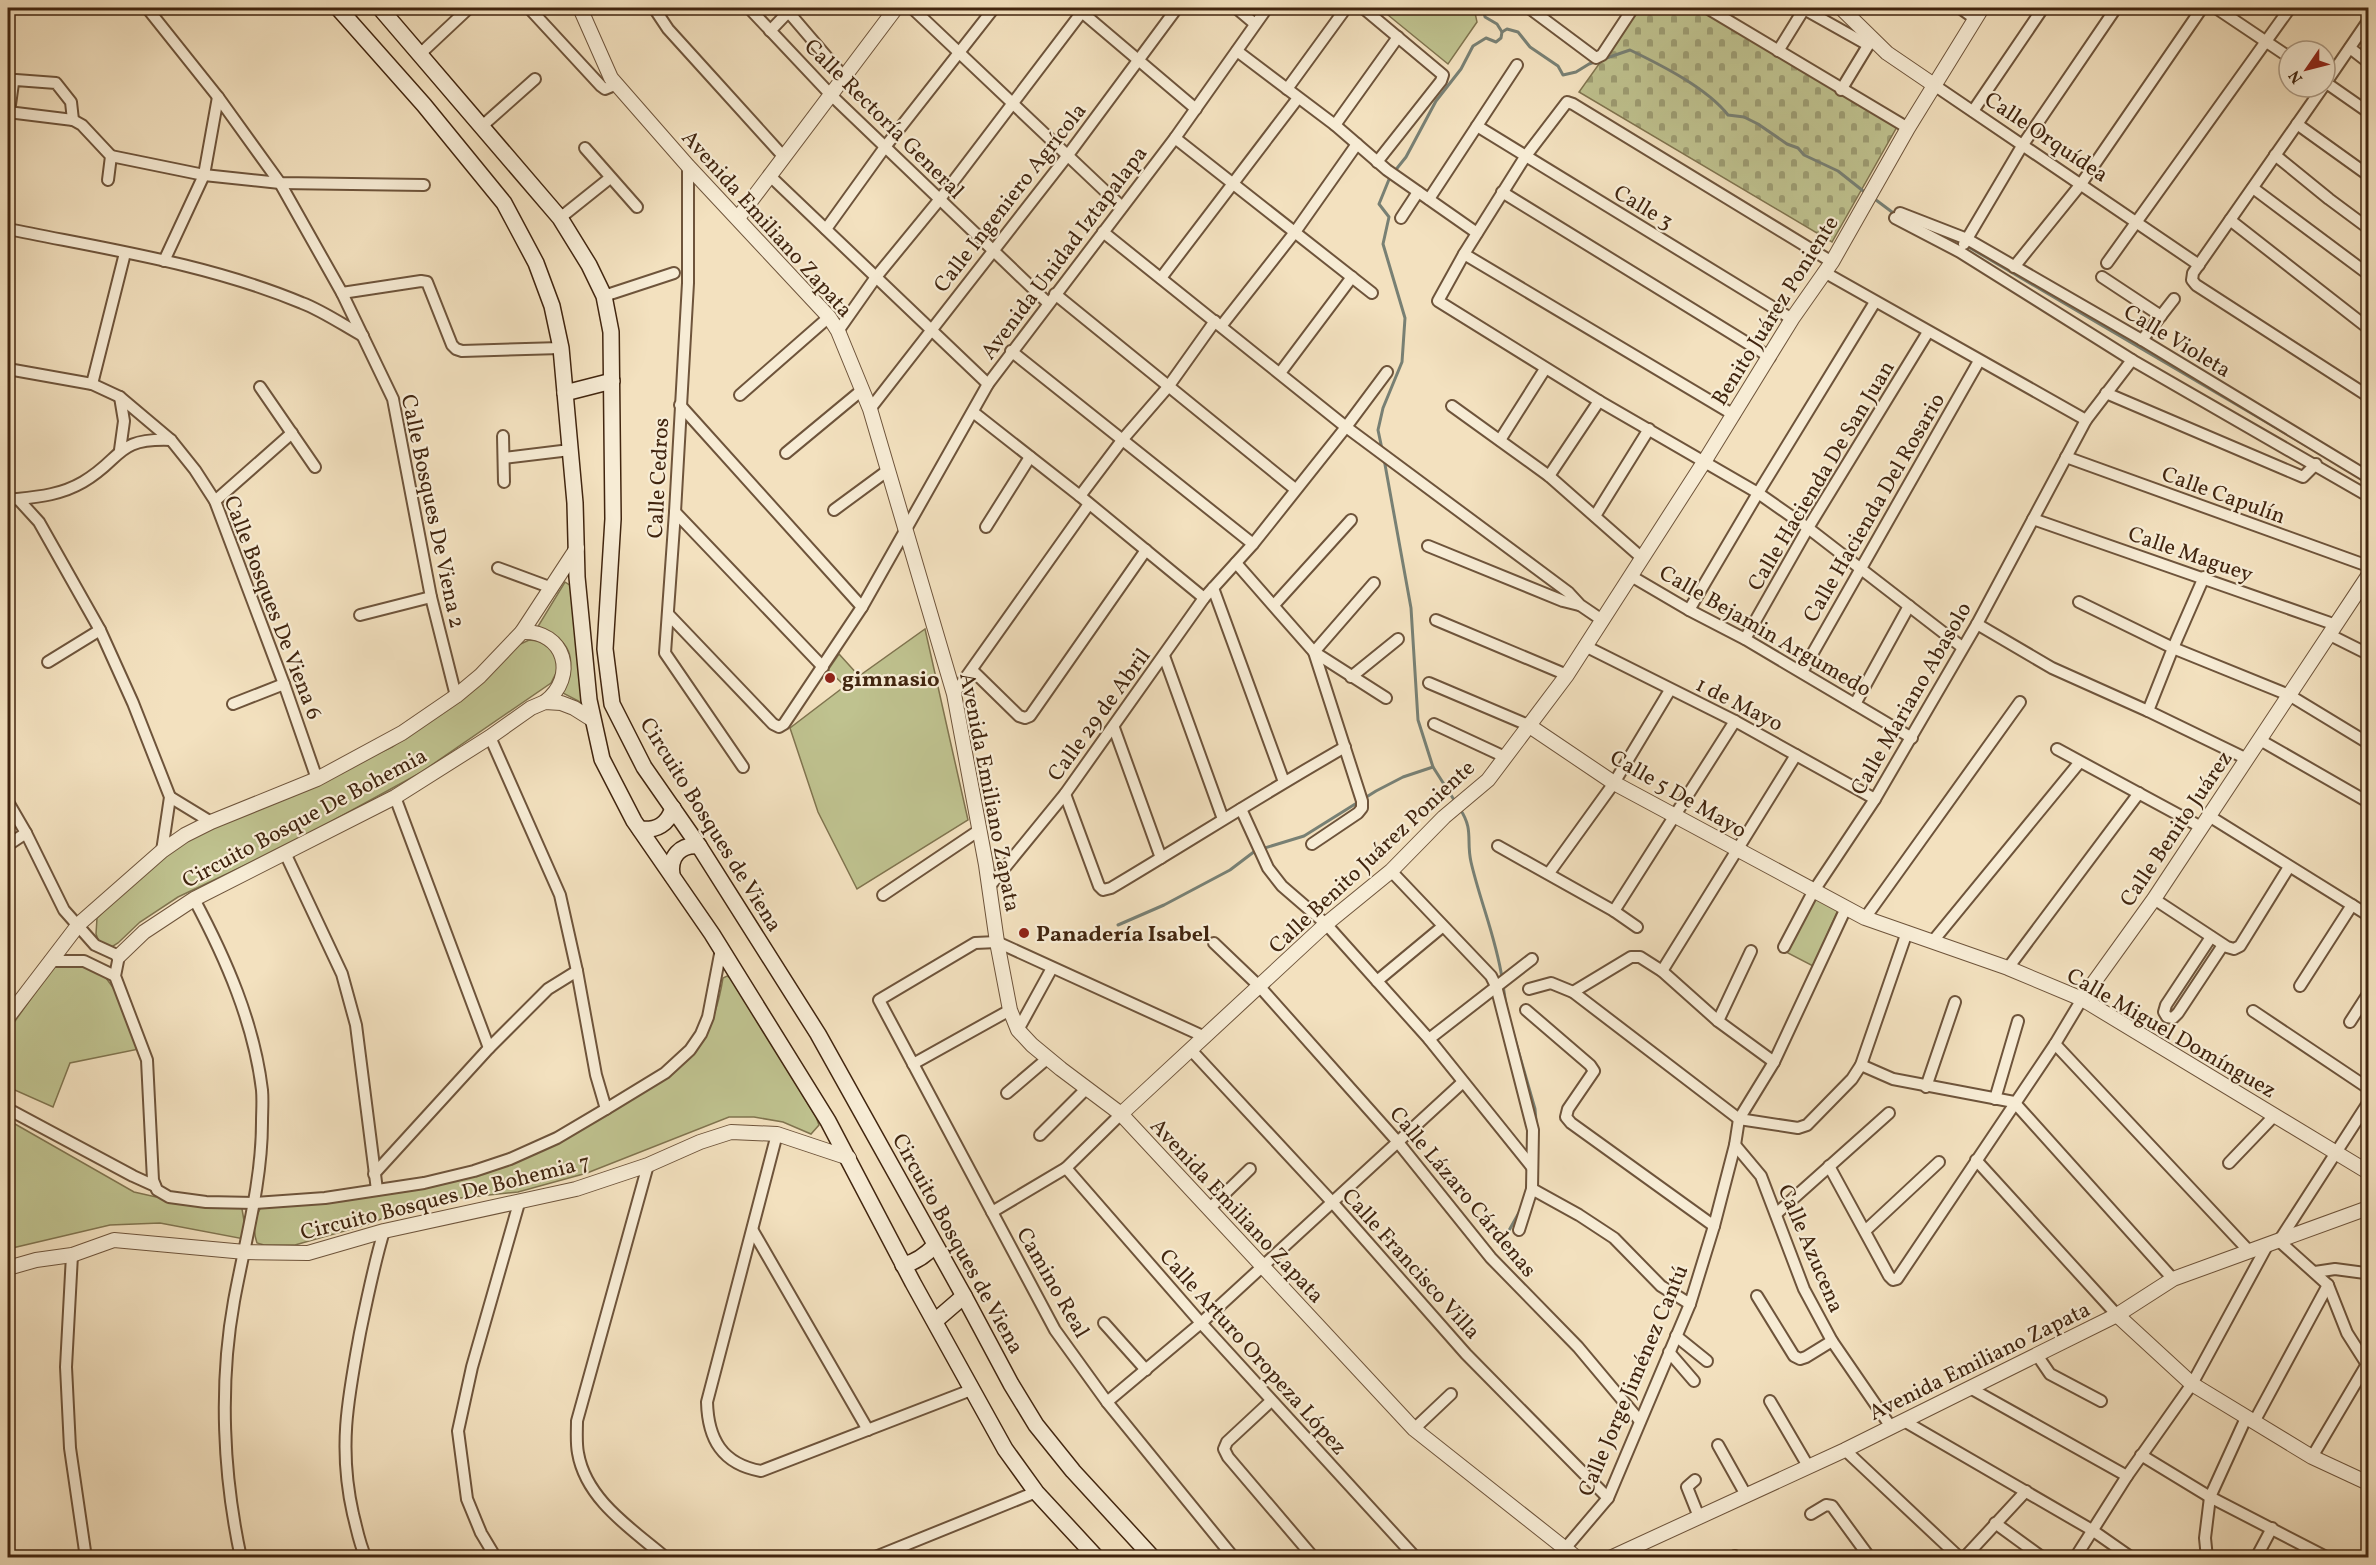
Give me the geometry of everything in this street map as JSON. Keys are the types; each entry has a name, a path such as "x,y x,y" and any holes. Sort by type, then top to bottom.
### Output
{"main road":[{"path":"338,8 424,105 504,203 536,263 552,306 561,348 577,548 577,577 593,720 602,759 640,830 721,949 849,1158 903,1265 1005,1449 1036,1492 1097,1557"},
{"name":"Circuito Bosques de Viena","path":"380,8 560,218 589,265 604,296 611,332 612,381 613,519 605,649 612,704 644,767 699,846 818,1034 1011,1384 1036,1425 1073,1471 1153,1557"},
{"path":"565,393 612,381"},
{"path":"640,830 657,828 665,824 673,808"},
{"path":"672,875 672,862 679,850 692,845 699,846"},
{"path":"903,1265 914,1263 929,1253 935,1245"},
{"path":"935,1321 964,1296"}],"street":[{"name":"Calle Bosques De Viena 2","path":"147,8 218,97 280,183 342,293 393,399 431,597 456,696"},
{"path":"420,54 470,8"},
{"path":"529,8 601,86 605,89 617,84"},
{"name":"Avenida Emiliano Zapata","path":"580,8 611,78 688,166 829,317 838,331 870,409 954,694 997,942 1010,1010 1018,1030 1048,1058 1121,1114 1414,1429 1560,1553 1577,1557"},
{"path":"654,8 668,29 783,156"},
{"name":"Calle Rectoría General","path":"749,8 831,95 993,250 1295,489"},
{"path":"738,218 896,8"},
{"path":"912,8 1122,207"},
{"path":"826,229 885,147 994,8"},
{"name":"Calle Ingeniero Agrícola","path":"870,409 930,329 1068,155 1177,8"},
{"path":"1236,8 1255,24"},
{"name":"Avenida Unidad Iztapalapa","path":"668,614 773,724 779,727 784,724 862,607 988,384 1051,298 1175,138 1268,8"},
{"path":"1287,89 1346,8"},
{"path":"1363,8 1443,75 1441,81 1377,162"},
{"path":"1529,8 1596,58 1602,55 1633,8"},
{"path":"1711,8 1841,90 1908,128"},
{"path":"1778,51 1803,8 1870,42 1841,90"},
{"name":"Calle Orquídea","path":"1841,8 1870,42 2199,265"},
{"path":"1960,8 1978,13"},
{"path":"1973,111 2043,8"},
{"path":"2116,8 2022,146 1964,245 2132,360 2368,496"},
{"path":"2014,267 2081,184 2202,8"},
{"path":"2216,8 2277,49"},
{"path":"2107,263 2290,8"},
{"path":"770,31 788,9 844,77"},
{"path":"838,331 876,277 1013,103 1081,9 1196,109"},
{"name":"Benito Juárez Poniente","path":"1704,462 1792,319 1828,267 1978,13"},
{"path":"2337,67 2368,21"},
{"path":"1335,125 1398,37"},
{"path":"2350,48 2368,62"},
{"path":"1237,51 1335,125 1387,170 1477,233"},
{"path":"1429,199 1517,65"},
{"path":"73,120 71,102 56,83 16,80 8,112 73,120 82,125 111,156 204,174 280,183 424,185"},
{"path":"481,127 535,80"},
{"path":"2337,92 2368,112"},
{"path":"164,261 204,174 218,97"},
{"path":"1161,278 1298,98"},
{"path":"2314,99 2193,273 2192,280 2196,285 2368,396"},
{"path":"1962,647 1808,528 1758,493 1545,369 1438,301 1502,192 1525,157 1567,102 1828,267 1875,302 2086,420"},
{"path":"2297,124 2368,175"},
{"name":"Calle 3","path":"1477,126 1792,319"},
{"path":"1175,138 1372,293"},
{"path":"1080,496 1123,439 1295,232 1357,144"},
{"path":"585,148 637,207"},
{"path":"2275,155 2368,228"},
{"path":"108,180 111,156"},
{"name":"Calle Cedros","path":"688,166 688,283 675,512 664,653 743,766"},
{"path":"769,175 988,384"},
{"path":"560,218 610,178"},
{"path":"2253,188 2368,274"},
{"path":"1401,218 1418,192"},
{"path":"1502,192 1770,357"},
{"name":"Calle Violeta","path":"1898,215 2014,267 2142,340 2368,477"},
{"path":"2230,220 2368,328"},
{"path":"8,229 164,261 233,279 304,303 363,336"},
{"path":"1103,232 1346,427 1568,592 1580,605 1602,620"},
{"path":"92,384 125,253"},
{"path":"1464,254 1734,415"},
{"path":"604,296 674,273"},
{"path":"1280,373 1352,277"},
{"path":"2102,277 2161,316"},
{"path":"342,293 427,282 456,350 561,348"},
{"path":"2142,340 2174,299"},
{"path":"1689,610 1875,302"},
{"path":"740,395 829,317"},
{"name":"Calle Hacienda De San Juan","path":"1745,639 1808,528 1929,332"},
{"path":"1011,351 1253,544"},
{"name":"Calle Mariano Abasolo","path":"1784,947 1813,891 1875,800 1977,624 2086,420 2132,360"},
{"name":"Calle Hacienda Del Rosario","path":"1802,672 1859,568 1979,362"},
{"name":"Calle Bosques De Viena 6","path":"8,369 92,384 120,397 171,440 215,501 317,779"},
{"path":"1500,440 1545,369"},
{"name":"Calle 29 de Abril","path":"989,887 1065,794 1204,598 1253,544 1387,372"},
{"path":"260,387 315,467"},
{"path":"786,453 862,390"},
{"path":"2106,393 2303,477 2316,464"},
{"path":"120,397 124,421 120,450"},
{"path":"1549,476 1599,401"},
{"path":"680,405 862,607"},
{"path":"1452,406 1549,476 1642,558"},
{"path":"972,412 1080,496 1204,598"},
{"path":"1595,516 1649,429"},
{"path":"215,501 292,433"},
{"path":"503,436 504,482"},
{"path":"13,500 62,492 85,481 104,467 120,450 144,440 171,440"},
{"path":"504,458 570,450"},
{"path":"986,527 1030,457"},
{"name":"Calle Capulín","path":"2066,458 2368,566"},
{"name":"Calle Benito Juárez Poniente","path":"992,1212 1066,1168 1326,924 1390,871 1444,817 1488,780 1567,675 1704,462"},
{"path":"834,510 887,471"},
{"path":"39,522 40,497"},
{"path":"13,500 39,522 100,630 133,703 170,797 162,851"},
{"path":"954,694 1089,504"},
{"path":"675,512 823,667"},
{"name":"Calle Maguey","path":"2033,519 2204,577 2333,630 2368,654"},
{"path":"1274,606 1351,520"},
{"path":"1428,546 1563,602 1580,605"},
{"path":"10,1007 79,924 162,851 185,835 210,822 317,779 402,733 456,696 480,676 522,632 577,548"},
{"path":"972,670 1019,716 1025,718 1030,716 1146,550"},
{"path":"1236,563 1314,652 1386,698"},
{"path":"498,568 552,588"},
{"name":"Calle Bejamin Argumedo","path":"1631,576 1745,639 1911,738"},
{"name":"Calle Benito Juárez","path":"1865,1231 1889,1276 1893,1280 1897,1279 2055,1044 2082,999 2154,899 2368,576"},
{"path":"2148,711 2204,577"},
{"path":"1314,652 1374,584"},
{"path":"1213,588 1284,782"},
{"path":"360,615 431,597"},
{"path":"2079,602 2173,648 2289,695 2368,743"},
{"path":"1855,704 1909,606"},
{"path":"1436,620 1567,675"},
{"path":"1977,624 2052,668 2247,759"},
{"path":"48,662 100,630"},
{"path":"522,632 531,631 553,641 564,662 561,686 545,702"},
{"path":"1351,677 1398,639"},
{"name":"1 de Mayo","path":"1585,646 1735,721 1875,800"},
{"path":"1312,843 1358,813 1362,808 1362,801 1314,652"},
{"path":"1164,656 1222,819"},
{"path":"1429,683 1528,725"},
{"path":"233,704 284,684"},
{"path":"1549,873 1614,783 1670,690"},
{"path":"545,702 561,703 593,720"},
{"name":"Circuito Bosque De Bohemia","path":"119,956 144,932 194,899 395,797 531,708 545,702"},
{"path":"1865,918 2020,702"},
{"path":"1614,911 1735,721"},
{"path":"1434,724 1505,757"},
{"name":"Calle 5 De Mayo","path":"1528,725 1614,783 1813,891"},
{"path":"1114,728 1161,858"},
{"path":"490,736 560,895 596,1075 606,1109"},
{"path":"2260,740 2368,802"},
{"path":"1065,794 1098,886 1103,890 1111,888 1222,819 1345,747"},
{"path":"2057,749 2079,763 2139,793 2205,821 2289,867 2368,915"},
{"path":"1662,972 1796,755"},
{"path":"1933,941 2079,763"},
{"path":"2008,968 2139,793"},
{"path":"170,797 210,822"},
{"path":"395,797 489,1048"},
{"path":"8,802 26,833 58,901 95,945 119,956 115,976 147,1060 154,1186"},
{"path":"1241,808 1268,868 1282,886 1326,924 1377,981 1429,1040 1532,1167"},
{"path":"884,895 978,831"},
{"path":"8,845 26,833"},
{"path":"1498,846 1549,873 1637,927"},
{"path":"285,853 342,974 356,1024 376,1190"},
{"path":"2154,899 2228,947 2240,946 2289,867"},
{"path":"1390,871 1491,976 1496,986 1531,1114 1533,1130 1534,1189 1519,1230"},
{"name":"Calle Miguel Domínguez","path":"1813,891 1865,918 2008,968 2082,999 2368,1172"},
{"path":"194,899 227,965 246,1019 262,1091 262,1146 255,1203 230,1331 225,1423 233,1519 241,1557"},
{"path":"2300,986 2352,905"},
{"name":"Calle Jorge Jiménez Cantú","path":"1560,1553 1608,1498 1690,1304 1714,1227 1735,1145 1739,1119 1774,1062 1846,909"},
{"path":"1377,981 1442,927"},
{"path":"1529,989 1551,983 1573,992 1739,1119 1798,1128 1807,1125 1852,1079 1862,1065 1907,932"},
{"path":"2211,937 2166,1005 2164,1012 2167,1017 2173,1018 2178,1013 2228,947"},
{"path":"997,942 1205,1037"},
{"name":"Camino Real","path":"997,942 975,943 879,1000 1055,1330 1107,1402 1234,1557"},
{"name":"Calle Lázaro Cárdenas","path":"1214,943 1260,987 1397,1141 1491,1258 1578,1347 1640,1420"},
{"name":"Circuito Bosques De Bohemia 7","path":"8,1109 154,1186 161,1194 182,1199 255,1203 325,1198 424,1183 474,1171 510,1159 557,1138 665,1072 690,1050 701,1034 708,1017 721,949"},
{"path":"1718,1021 1751,951"},
{"path":"1573,992 1631,957 1644,959 1718,1021 1774,1062"},
{"path":"1429,1040 1532,958"},
{"path":"50,961 84,961 115,976"},
{"path":"1018,1030 1052,968"},
{"path":"374,1174 489,1048 548,989 577,971"},
{"path":"2350,1022 2368,994"},
{"path":"1926,1087 1955,1002"},
{"path":"913,1065 1010,1010"},
{"path":"1526,1010 1590,1065 1593,1071 1568,1109 1566,1117 1571,1123 1714,1227"},
{"path":"2253,1011 2368,1088"},
{"path":"1995,1099 2018,1021"},
{"path":"2055,1044 2249,1251"},
{"name":"Calle Francisco Villa","path":"1191,1050 1333,1203 1466,1354 1608,1498"},
{"path":"1007,1093 1048,1058"},
{"path":"1862,1065 1893,1080 2014,1102 2173,1279"},
{"path":"1107,1402 1202,1323 1463,1082"},
{"path":"1040,1135 1087,1088"},
{"path":"2075,1557 2141,1455 2192,1384 2274,1242 2368,1103"},
{"path":"1776,1214 1889,1113"},
{"path":"2229,1163 2274,1116"},
{"name":"Circuito Bosques De Bohemia 7","path":"8,1268 36,1260 72,1255 114,1240 244,1252 308,1253 384,1231 576,1189 648,1165 700,1142 731,1132 777,1134 849,1158"},
{"path":"777,1134 707,1402 708,1425 717,1443 730,1458 744,1468 760,1471 971,1390"},
{"name":"Calle Azucena","path":"1735,1145 1761,1176 1804,1289 1832,1341 1891,1427"},
{"path":"1976,1161 2117,1316 2192,1384 2312,1457 2368,1484"},
{"path":"1830,1166 1865,1231 1939,1162"},
{"path":"648,1165 577,1421 578,1454 588,1481 608,1509 666,1557"},
{"name":"Calle Arturo Oropeza López","path":"1066,1168 1271,1401 1416,1557"},
{"path":"1209,1209 1250,1169"},
{"path":"1534,1189 1614,1238 1660,1286 1690,1304"},
{"path":"496,1557 481,1533 467,1499 458,1431 472,1367 519,1203"},
{"name":"Avenida Emiliano Zapata","path":"1610,1557 1845,1450 2117,1316 2173,1279 2368,1208"},
{"path":"366,1557 361,1546 346,1483 344,1436 357,1352 376,1255 384,1231"},
{"path":"753,1231 868,1430"},
{"path":"2274,1242 2315,1272 2328,1285 2347,1333 2368,1365 2312,1457"},
{"path":"72,1255 66,1367 70,1448 86,1557"},
{"path":"2315,1272 2335,1269 2368,1272"},
{"path":"2207,1557 2205,1538 2210,1497 2250,1420 2328,1285"},
{"path":"1757,1296 1794,1356 1800,1359 1806,1358 1832,1341"},
{"path":"1104,1323 1146,1370"},
{"path":"1676,1336 1707,1361"},
{"path":"1669,1352 1694,1381"},
{"path":"2037,1354 2050,1374 2101,1401"},
{"path":"1970,1388 2127,1476"},
{"path":"1414,1429 1451,1394"},
{"path":"1271,1401 1227,1442 1224,1449 1228,1457 1314,1557"},
{"path":"1770,1401 1808,1466"},
{"path":"1904,1421 2092,1530 2132,1557"},
{"path":"1718,1445 1746,1495"},
{"path":"1845,1450 1962,1557 2026,1491"},
{"path":"2141,1455 2210,1497 2328,1557"},
{"path":"1695,1480 1687,1487 1699,1516"},
{"path":"873,1557 1036,1492"},
{"path":"1811,1514 1826,1505 1832,1506 1870,1557"},
{"path":"1995,1523 2043,1557"},
{"path":"2256,1557 2272,1528"}],"green space":[{"path":"1474,8 1477,22 1448,64 1381,9"},
{"path":"1639,8 1702,8 1898,125 1832,242 1579,92"},
{"path":"565,582 571,586 582,703 559,691 570,669 571,661 566,647 551,633 537,628"},
{"path":"925,629 968,820 857,889 818,812 790,728 845,686 828,670 839,654 859,676"},
{"path":"529,640 539,641 556,653 557,671 551,683 420,773 292,843 178,897 140,922 110,948 100,945 96,934 97,918 140,876 189,834 261,808 392,747 485,679 512,648"},
{"path":"1816,897 1839,908 1813,966 1784,951"},
{"path":"56,963 98,967 117,993 139,1049 70,1063 53,1107 8,1087 8,1031"},
{"path":"727,976 733,980 816,1117 819,1125 811,1134 783,1122 754,1117 729,1117 587,1173 518,1192 451,1199 403,1210 369,1224 295,1245 257,1243 255,1224 262,1205 316,1199 470,1169 564,1135 699,1044 715,1012 723,978"},
{"path":"8,1120 134,1192 156,1197 162,1193 238,1206 242,1209 246,1232 244,1239 160,1223 110,1225 8,1249"}],"waterway":[{"path":"1394,172 1406,157 1436,101 1461,69 1473,46 1486,38 1496,42 1501,38 1502,32 1497,24 1485,17 1483,8"},
{"path":"1502,32 1507,29 1518,32 1530,47 1558,66 1563,75 1630,50 1696,87 1728,115 1744,117 1758,124 1787,144 1798,148 1804,155 1838,171 1867,194"},
{"path":"1382,449 1378,430 1383,408 1402,362 1405,318 1383,244 1389,217 1379,204 1390,177"},
{"path":"1872,197 1896,215"},
{"path":"1955,239 2329,459"},
{"path":"1384,459 1411,608 1418,720 1433,767 1456,803"},
{"path":"1118,925 1164,905 1230,870 1255,851 1304,836 1376,791 1403,777 1433,767"},
{"path":"1460,809 1467,823 1471,862 1496,948 1502,978"},
{"path":"1503,985 1506,1005"},
{"path":"1512,1029 1535,1109 1536,1121"},
{"path":"1507,1234 1521,1209"}],"place":[{"name":"gimnasio","path":"830,678"},
{"name":"Panadería Isabel","path":"1024,933"}]}
